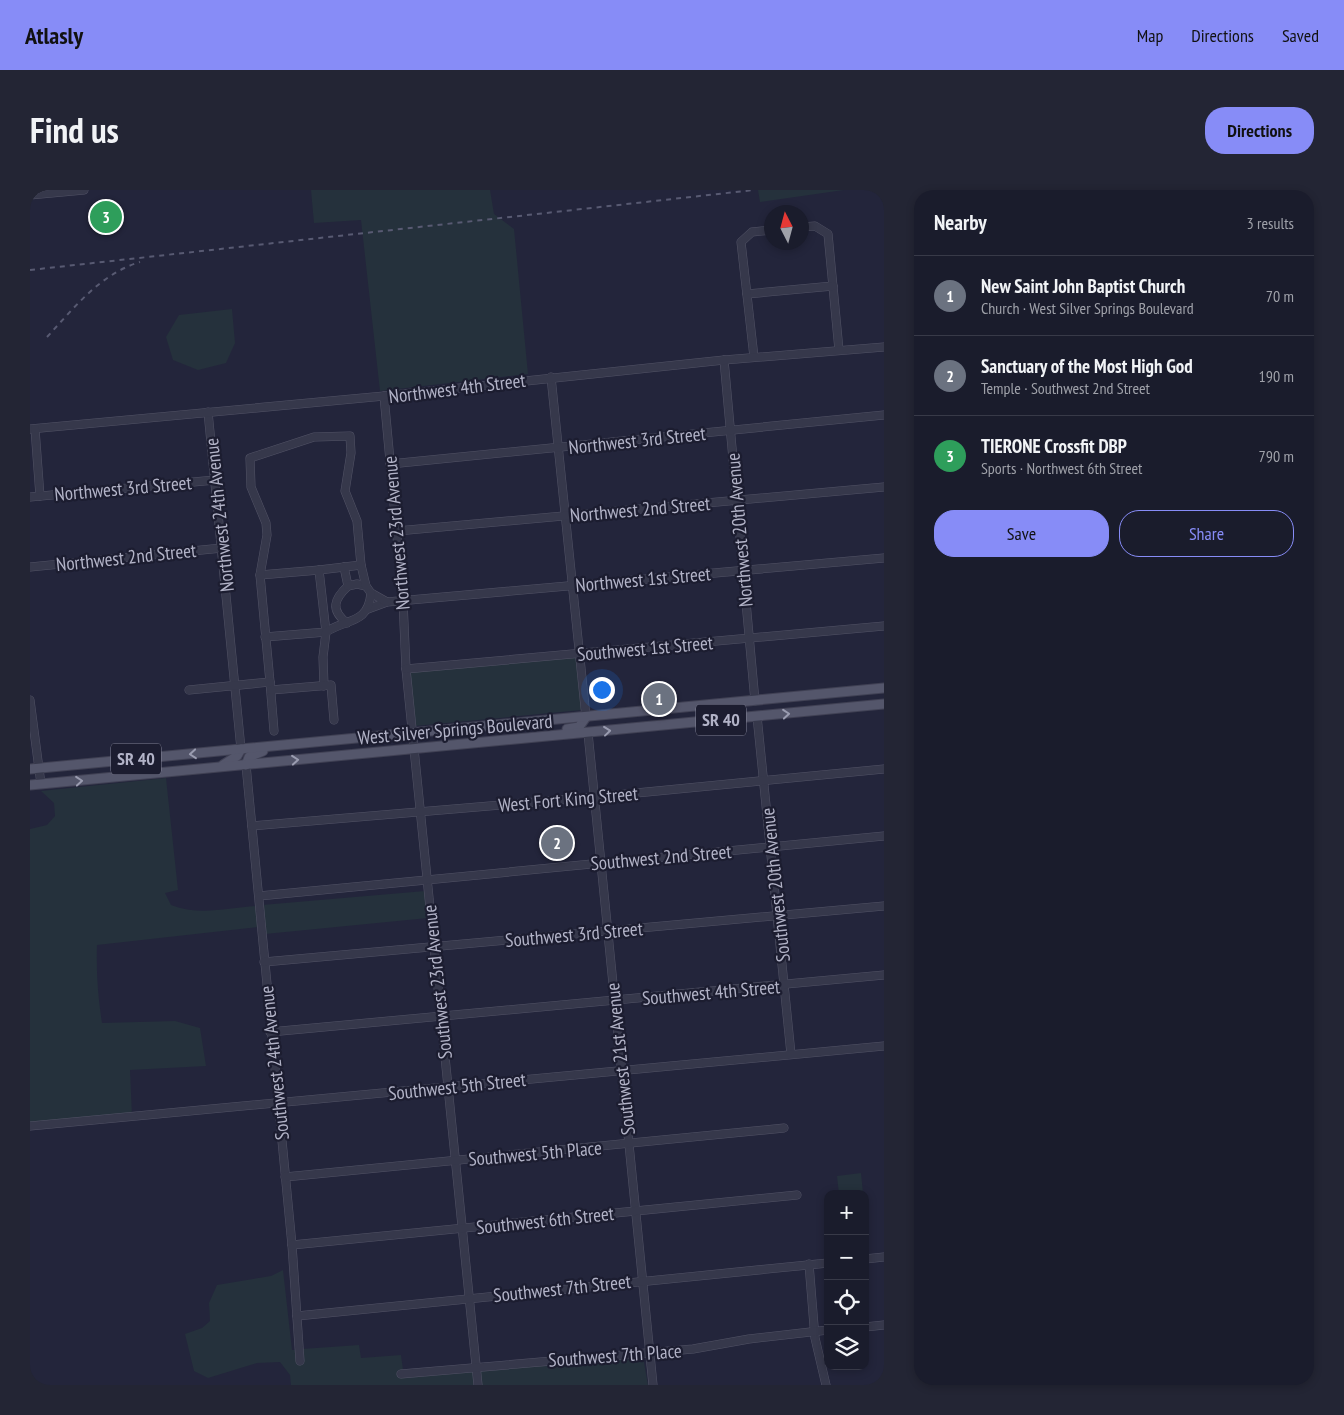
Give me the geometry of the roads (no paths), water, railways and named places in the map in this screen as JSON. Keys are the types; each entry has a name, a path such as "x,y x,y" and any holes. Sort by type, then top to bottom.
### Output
{"main road":[{"name":"West Silver Springs Boulevard","path":"35,769 884,688"},
{"path":"757,716 763,706 773,699"},
{"path":"738,718 748,711 755,701"},
{"name":"West Silver Springs Boulevard","path":"30,785 884,704"},
{"path":"588,732 595,722 602,719 640,716 643,711"},
{"path":"514,740 521,734 574,729 582,724 586,717"},
{"path":"246,765 249,757 273,746"},
{"path":"219,767 237,756 241,749"}],"street":[{"path":"30,196 84,190"},
{"path":"809,226 815,226 828,234 839,350"},
{"path":"754,357 741,242 752,232 764,231"},
{"path":"747,294 833,286"},
{"name":"Northwest 4th Street","path":"32,429 384,396 754,357 884,346"},
{"name":"Northwest 20th Avenue","path":"724,360 755,701"},
{"path":"551,377 586,717"},
{"name":"Northwest 23rd Avenue","path":"384,396 397,531 406,669"},
{"name":"Northwest 24th Avenue","path":"208,412 235,685"},
{"name":"Northwest 3rd Street","path":"390,464 884,415"},
{"path":"32,429 40,496"},
{"path":"274,731 260,575 267,535 266,524 251,487 250,458 314,438 350,436 351,453 345,491 356,521 361,565 366,586 371,593 387,602"},
{"name":"Northwest 3rd Street","path":"30,497 215,480"},
{"name":"Northwest 2nd Street","path":"397,531 884,487"},
{"name":"Northwest 2nd Street","path":"30,567 222,548"},
{"name":"Northwest 1st Street","path":"368,609 387,602 402,600 884,558"},
{"path":"260,575 361,565"},
{"path":"344,567 348,586"},
{"path":"319,570 326,632 323,658 324,686"},
{"path":"347,623 336,613 334,607 335,600 348,586 357,584 366,586"},
{"path":"265,637 326,632 359,618 368,609 371,593"},
{"name":"Southwest 1st Street","path":"406,669 884,626"},
{"name":"Southwest 23rd Avenue","path":"406,669 478,1385"},
{"path":"235,685 241,749"},
{"path":"189,690 235,685 331,685 334,720"},
{"path":"30,700 35,769 41,784"},
{"name":"Southwest 20th Avenue","path":"757,716 791,1054"},
{"name":"Southwest 21st Avenue","path":"588,732 653,1385"},
{"name":"Southwest 24th Avenue","path":"246,765 270,1032 292,1245 300,1361"},
{"name":"West Fort King Street","path":"252,826 595,797 884,769"},
{"name":"Southwest 2nd Street","path":"259,896 884,836"},
{"name":"Southwest 3rd Street","path":"264,962 884,906"},
{"name":"Southwest 4th Street","path":"270,1032 884,975"},
{"name":"Southwest 5th Street","path":"30,1126 884,1046"},
{"name":"Southwest 5th Place","path":"285,1177 784,1128"},
{"name":"Southwest 6th Street","path":"292,1245 797,1195"},
{"path":"869,1259 884,1257"},
{"name":"Southwest 7th Street","path":"297,1316 824,1263"},
{"path":"809,1264 815,1338 826,1385"},
{"path":"869,1327 884,1325"},
{"name":"Southwest 7th Place","path":"401,1374 693,1349 824,1331"}],"railway":[{"path":"30,270 754,190"},
{"path":"47,337 100,283 126,267 140,262"}],"place":[{"name":"TIERONE Crossfit DBP","path":"106,217"},
{"name":"New Saint John Baptist Church","path":"659,699"},
{"name":"Sanctuary of the Most High God","path":"557,843"}]}
